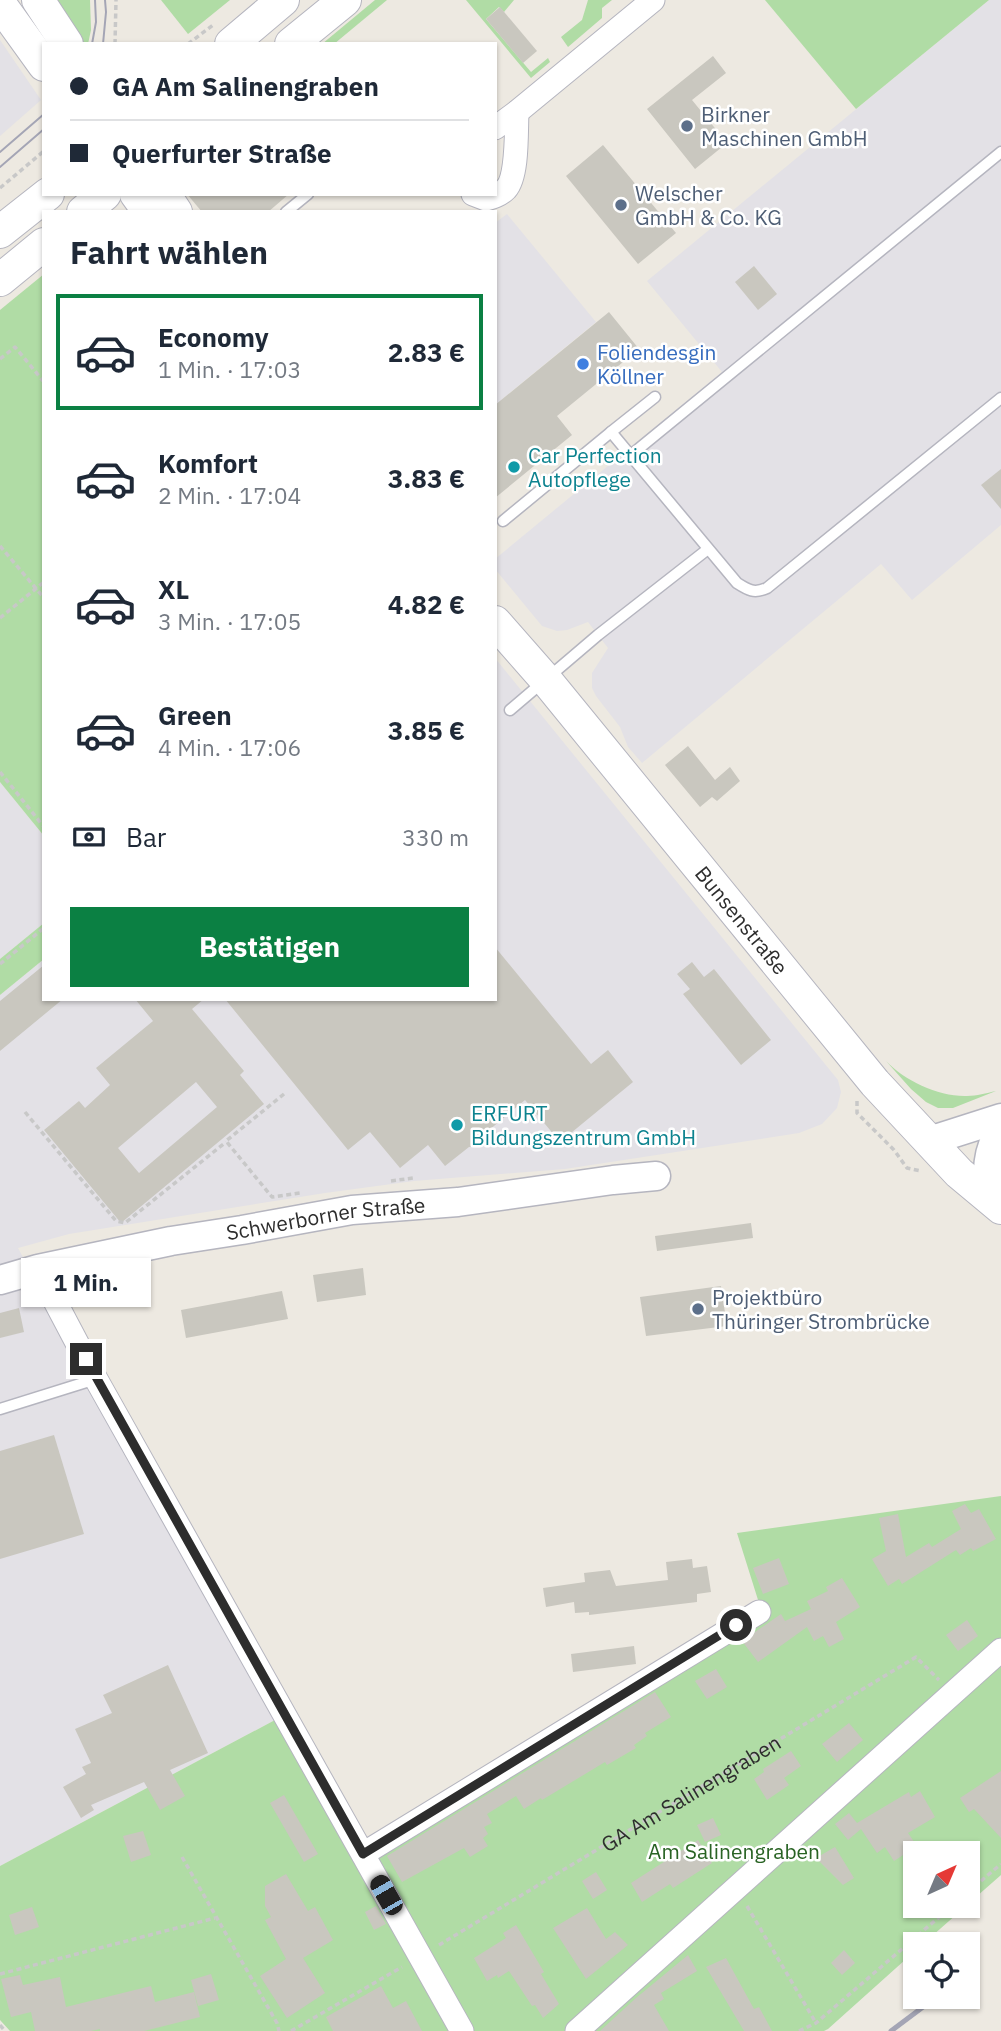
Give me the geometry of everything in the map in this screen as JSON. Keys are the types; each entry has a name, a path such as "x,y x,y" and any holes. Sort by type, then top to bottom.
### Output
{"main road":[{"path":"38,0 66,42"},
{"path":"233,42 283,0"},
{"path":"293,42 345,0"},
{"path":"0,4 42,62"},
{"path":"0,232 45,196"},
{"path":"85,210 103,196"},
{"path":"0,280 42,246"},
{"name":"Bunsenstraße","path":"497,623 806,993 892,1103 959,1173 995,1203"}],"street":[{"path":"497,127 653,0"},
{"path":"478,196 486,199 497,196 511,183 517,112"},
{"path":"929,1141 1001,1118"},
{"path":"995,1203 988,1157 1001,1130"},
{"name":"Schwerborner Straße","path":"0,1280 38,1269 171,1241 352,1210 458,1202 656,1176"},
{"path":"38,1269 96,1378 462,2031"},
{"path":"363,1854 759,1612"},
{"path":"578,2031 1001,1650"}],"lane":[{"path":"631,456 1001,152"},
{"path":"288,210 305,196"},
{"path":"503,521 655,397"},
{"path":"611,432 737,583 759,592 1001,398"},
{"path":"510,710 598,635 708,549"},
{"path":"0,1409 96,1378"}],"path":[{"path":"115,42 116,0"},
{"path":"0,188 42,153"},
{"path":"0,359 15,347 42,380"},
{"path":"0,546 42,596"},
{"path":"0,618 42,584"},
{"path":"0,772 42,824"},
{"path":"0,964 42,930"},
{"path":"25,1112 116,1222 125,1223 284,1094"},
{"path":"226,1141 272,1197 310,1192"},
{"path":"387,1182 413,1178"},
{"name":"GA Am Salinengraben","path":"291,2031 421,1956 916,1657 952,1695"},
{"path":"182,1857 277,2023 279,2031"},
{"path":"980,1882 1001,1864"},
{"path":"737,1889 816,2022"},
{"path":"3,1973 215,1918"},
{"path":"799,2031 816,2022 938,1918"},
{"path":"0,2025 5,2031"}],"shaded area":[{"path":"989,0 1001,0 1001,525 912,600 881,564 642,763 628,747 620,727 592,688 592,673 608,648 588,622 557,631 542,626 497,571 497,557 722,372 647,281"},
{"path":"0,40 41,100 0,136"},
{"path":"507,214 596,322 497,403 497,222"},
{"path":"497,660 838,1080 841,1092 837,1108 822,1124 799,1133 565,1169 414,1181 325,1193 69,1234 18,1248 275,1720 0,1866 0,995 42,961 42,1001 497,1001"},
{"path":"0,782 42,834 42,925 0,959"}],"green space":[{"path":"51,0 90,0 91,30 88,42 80,42"},
{"path":"161,0 230,0 188,34"},
{"path":"375,0 387,0 336,42 324,42"},
{"path":"466,0 514,0 504,12 499,7 486,19 531,72 548,58 550,62 531,78"},
{"path":"588,0 612,0 602,8 602,18 568,47 561,37 582,20"},
{"path":"765,0 989,0 856,109"},
{"path":"42,276 42,834 0,782 0,310"},
{"path":"42,925 42,961 0,995 0,959"},
{"path":"886,1061 913,1081 945,1094 971,1096 996,1091 953,1108 938,1108 911,1089"},
{"name":"Am Salinengraben","path":"1001,1496 1001,1875 980,1893 980,1841 903,1841 903,1918 952,1918 937,1932 903,1932 903,1962 828,2029 10,2031 0,2020 0,1866 275,1720 359,1869 764,1619 737,1533"}],"building":[{"path":"500,7 537,51 523,63 486,19"},
{"name":"Birkner Maschinen GmbH","path":"713,56 726,73 692,100 727,143 695,169 647,109"},
{"name":"Welscher GmbH & Co. KG","path":"603,145 676,233 638,264 566,176"},
{"path":"189,196 287,196 270,210 200,210"},
{"path":"754,266 777,294 758,310 735,282"},
{"path":"609,312 639,349 557,416 572,435 497,496 497,403"},
{"path":"1001,469 1001,509 981,485"},
{"path":"688,746 715,780 730,767 740,781 717,801 712,797 700,807 665,765"},
{"path":"497,949 591,1064 608,1050 633,1082 560,1142 525,1100 488,1131 499,1144 469,1147 445,1166 428,1145 400,1168 370,1132 348,1150 227,1001 497,1001"},
{"path":"692,962 704,977 714,969 771,1040 741,1065 683,994 690,989 677,974"},
{"path":"42,967 42,1001 61,1001 0,1051 0,1001"},
{"path":"137,1001 202,1001 192,1009 244,1071 240,1075 264,1104 121,1223 44,1130 79,1101 85,1108 110,1085 96,1068 153,1021","holes":["196,1082 217,1107 139,1173 118,1148"]},
{"path":"751,1223 753,1238 657,1251 655,1236"},
{"path":"363,1268 366,1295 317,1302 313,1275"},
{"path":"721,1286 727,1326 646,1336 640,1297"},
{"path":"282,1291 288,1319 186,1338 181,1310"},
{"path":"19,1308 24,1332 0,1338 0,1313"},
{"path":"54,1435 84,1534 0,1559 0,1451"},
{"path":"965,1504 971,1513 979,1509 996,1539 960,1555 956,1550 902,1584 899,1579 888,1586 872,1559 886,1551 879,1518 898,1514 906,1557 929,1543 932,1547 961,1529 952,1511"},
{"path":"779,1558 789,1584 763,1594 753,1568"},
{"path":"692,1559 693,1568 707,1566 711,1592 697,1594 697,1602 589,1615 589,1612 575,1613 574,1602 546,1607 543,1588 585,1582 584,1573 610,1570 616,1586 668,1580 666,1562"},
{"path":"842,1578 860,1607 836,1622 844,1639 829,1647 823,1636 814,1641 807,1627 758,1662 742,1641 781,1614 785,1621 811,1609 807,1601 828,1591 826,1587"},
{"path":"967,1620 978,1636 958,1651 946,1635"},
{"path":"634,1646 636,1664 573,1672 571,1654"},
{"path":"168,1665 208,1753 170,1770 185,1796 160,1810 144,1782 91,1805 94,1810 81,1818 63,1787 86,1774 82,1767 91,1763 75,1729 112,1713 103,1695"},
{"path":"716,1669 727,1687 707,1699 695,1681"},
{"path":"655,1692 671,1717 645,1733 647,1736 634,1745 636,1748 607,1765 605,1762 524,1809 516,1796 487,1814 492,1823 484,1827 488,1834 483,1838 488,1846 470,1857 464,1848 402,1882 387,1856"},
{"path":"849,1723 863,1740 837,1762 822,1744"},
{"path":"791,1751 801,1766 784,1778 789,1785 767,1800 754,1779 764,1772 763,1769"},
{"path":"1001,1771 1001,1838 974,1809 969,1812 960,1798"},
{"path":"920,1791 935,1817 908,1833 914,1841 903,1841 903,1855 894,1861 885,1847 877,1853 861,1829 848,1840 835,1824 849,1813 857,1823 909,1792 911,1797"},
{"path":"284,1795 318,1854 304,1862 270,1803"},
{"path":"713,1818 721,1835 705,1842 697,1825"},
{"path":"143,1831 151,1855 131,1862 123,1836"},
{"path":"698,1840 712,1863 673,1888 670,1884 642,1902 631,1883"},
{"path":"835,1847 854,1878 843,1885 816,1858"},
{"path":"596,1872 607,1890 593,1899 582,1881"},
{"path":"286,1874 308,1911 315,1907 333,1940 303,1958 325,1993 287,2018 260,1976 286,1959 265,1920 271,1917 265,1906 265,1886"},
{"path":"376,1906 386,1924 374,1930 365,1912"},
{"path":"32,1907 39,1927 15,1935 9,1915"},
{"path":"587,1908 606,1939 615,1932 628,1945 586,1979 553,1928"},
{"path":"516,1925 544,1972 541,1974 559,2004 543,2018 509,1971 487,1981 474,1958 506,1938 503,1933"},
{"path":"844,1950 855,1963 842,1975 831,1963"},
{"path":"688,1955 697,1971 661,1993 664,1999 654,2005 669,2031 600,2031 636,1998"},
{"path":"726,1958 754,2009 759,2007 772,2031 744,2031 706,1967"},
{"path":"211,1974 219,2000 198,2006 191,1980"},
{"path":"20,1975 23,1985 60,1977 66,2007 151,1986 155,2002 194,1992 200,2017 144,2031 35,2031 31,2012 11,2017 1,1979"},
{"path":"381,1986 393,2008 406,2001 422,2031 333,2031 326,2017"}],"tram line":[{"path":"92,42 96,22 95,0"},
{"path":"103,42 105,0"},
{"path":"0,152 42,116"},
{"path":"0,167 42,131"}],"railway":[{"path":"891,2031 920,2009"}],"place":[{"name":"Birkner Maschinen GmbH","path":"687,126"},
{"name":"Welscher GmbH & Co. KG","path":"621,205"},
{"name":"Foliendesgin Köllner","path":"583,364"},
{"name":"Car Perfection Autopflege","path":"514,467"},
{"name":"ERFURT Bildungszentrum GmbH","path":"457,1125"},
{"name":"Projektbüro Thüringer Strombrücke","path":"698,1309"}],"route":[{"path":"86,1359 363,1854 736,1625"}]}
